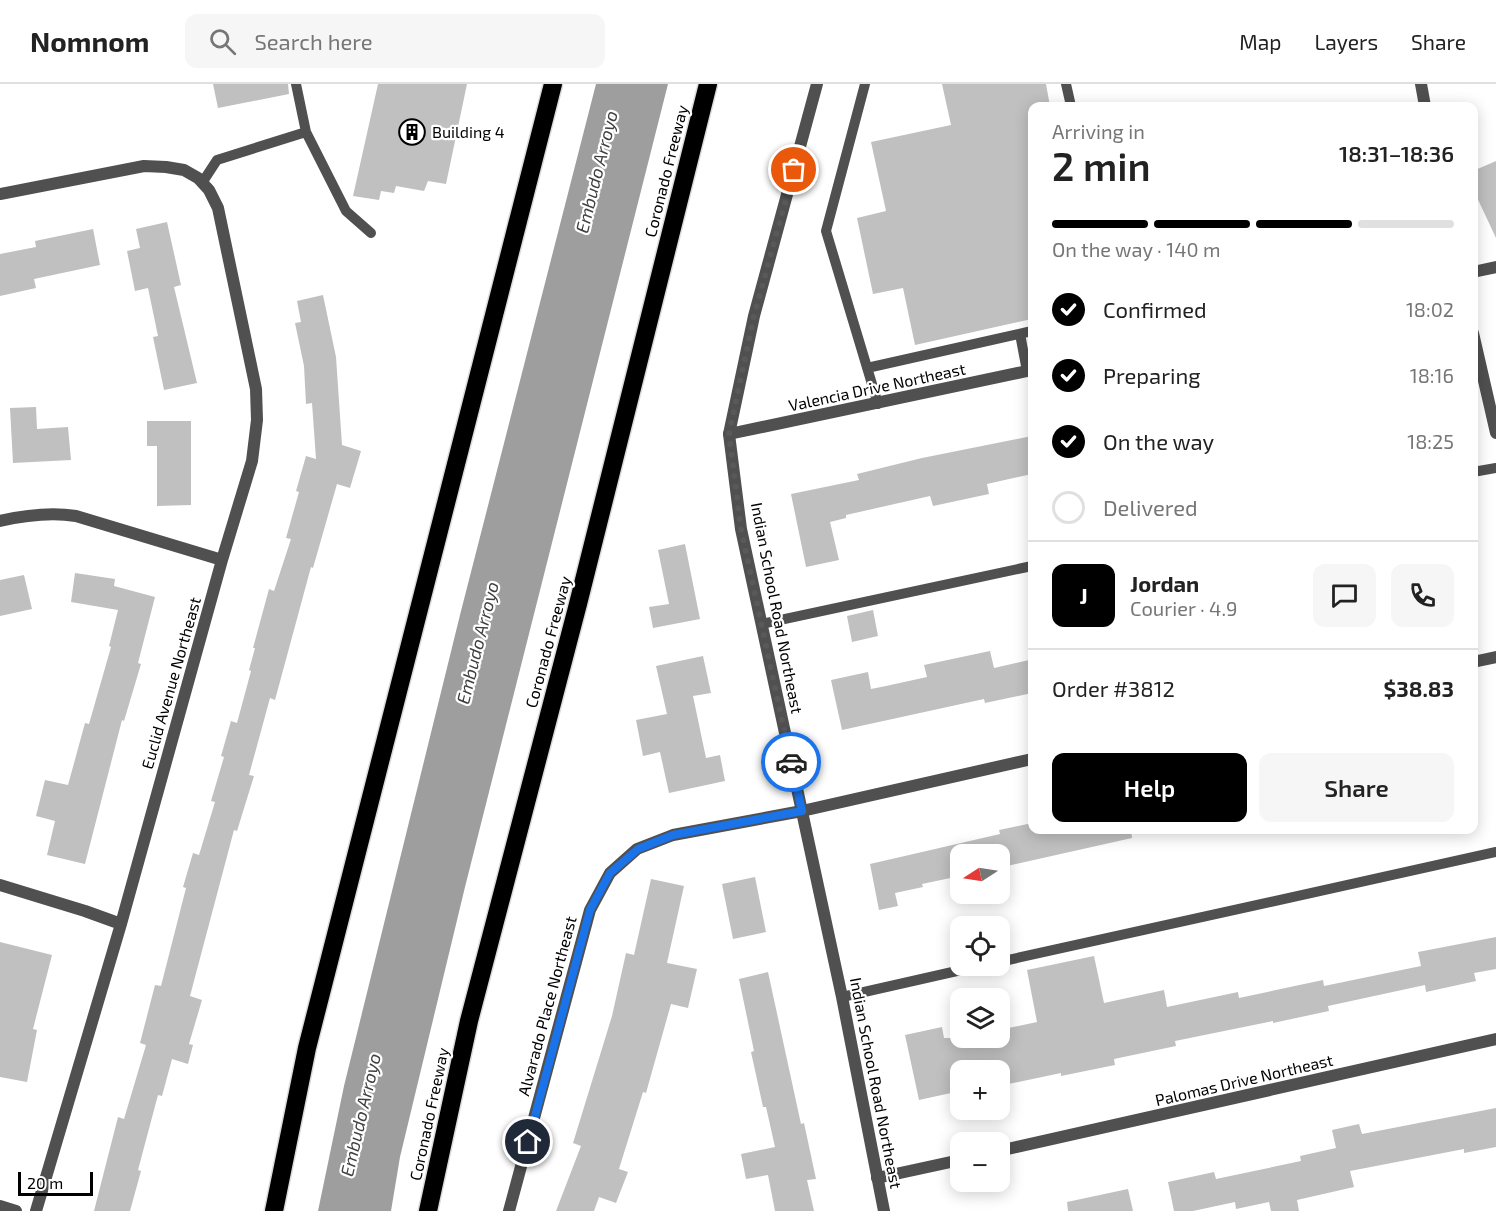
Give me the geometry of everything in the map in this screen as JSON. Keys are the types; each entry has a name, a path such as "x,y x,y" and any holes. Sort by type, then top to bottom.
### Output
{"highway":[{"path":"274,1211 307,1048 553,84"},
{"name":"Coronado Freeway","path":"428,1211 469,1021 581,592 708,84"}],"street":[{"name":"Indian School Road Northeast","path":"817,84 754,316 729,434 741,529 842,997 884,1211"},
{"path":"1421,84 1424,102"},
{"name":"Euclid Avenue Northeast","path":"0,194 144,166 184,170 198,178 209,190 218,208 256,389 257,420 252,461 242,501 222,560 120,924 36,1211"},
{"path":"1478,271 1496,267"},
{"path":"1478,355 1496,433"},
{"name":"Valencia Drive Northeast","path":"729,434 1028,371"},
{"path":"0,521 38,514 76,516 222,560"},
{"path":"1478,661 1496,657"},
{"name":"Alvarado Place Northeast","path":"509,1211 590,910 610,873 638,849 673,835 802,811 1028,760"},
{"path":"0,885 120,924"},
{"name":"Palomas Drive Northeast","path":"1010,1149 1496,1039"},
{"path":"877,1178 950,1162"},
{"path":"0,1206 16,1211"}],"lane":[{"path":"296,84 306,132 346,211 371,232"},
{"path":"865,84 826,231 878,404"},
{"path":"1065,84 1070,102"},
{"path":"202,183 217,160 306,132"},
{"path":"867,368 1028,332"},
{"path":"1020,334 1028,364"},
{"path":"1478,471 1496,468"},
{"path":"762,624 1028,567"},
{"path":"1010,960 1496,852"},
{"path":"842,997 950,973"}],"water":[{"name":"Embudo Arroyo","path":"596,84 668,84 465,887 400,1157 391,1211 318,1211 344,1086 460,615"}],"building":[{"path":"213,84 288,84 289,94 218,108"},
{"name":"Building 4","path":"378,84 467,84 446,184 428,181 424,191 396,186 394,193 381,191 379,200 353,196"},
{"path":"942,84 1046,84 1049,102 1028,102 1028,320 915,345 903,288 873,294 857,218 886,211 871,142 951,125"},
{"path":"1496,161 1496,238 1478,200 1478,169"},
{"path":"167,222 181,285 174,287 197,383 164,390 153,337 158,336 148,288 135,291 127,251 140,248 136,229"},
{"path":"93,229 100,265 34,279 36,288 0,296 0,254 36,247 35,241"},
{"path":"323,295 336,357 342,445 361,451 350,488 337,484 313,568 311,567 275,700 270,698 249,775 254,776 237,831 234,830 190,996 202,1000 189,1044 193,1045 188,1064 172,1059 162,1096 158,1095 138,1170 141,1171 130,1211 94,1211 118,1117 124,1119 146,1045 140,1043 155,985 161,986 193,853 199,855 215,802 211,801 224,757 221,756 231,721 237,723 251,671 249,670 255,648 253,648 269,589 274,591 291,539 286,538 306,456 316,459 312,403 306,404 304,366 295,323 301,322 297,301"},
{"path":"36,407 37,429 68,427 71,460 13,463 10,408"},
{"path":"147,421 191,421 191,505 157,506 157,446 147,446"},
{"path":"1028,437 1028,475 987,484 989,494 933,506 930,496 846,515 846,518 830,522 839,560 806,567 791,494 859,480 857,474 922,458"},
{"path":"685,544 700,619 653,628 649,607 669,604 658,550"},
{"path":"75,573 115,579 114,586 155,597 138,663 141,664 124,721 122,720 85,864 47,855 55,821 36,816 45,780 68,785 85,723 89,724 111,647 109,646 118,610 71,602"},
{"path":"24,575 32,609 0,616 0,580"},
{"path":"873,610 878,636 852,642 847,616"},
{"path":"990,651 994,668 1028,660 1028,694 985,703 984,699 842,730 831,680 868,672 871,689 927,677 924,665"},
{"path":"703,656 711,693 693,696 706,758 720,755 725,781 669,793 660,752 643,756 636,720 667,714 656,666"},
{"path":"1028,824 1028,834 1132,834 1132,838 1010,865 1010,844 957,844 1000,834 999,830"},
{"path":"950,846 950,878 895,893 898,906 879,910 870,864"},
{"path":"755,877 766,932 733,939 722,884"},
{"path":"651,879 684,886 667,963 697,969 688,1008 671,1004 646,1093 643,1092 619,1169 628,1172 616,1203 599,1197 594,1211 556,1211 581,1146 573,1143 612,1016 626,953 634,955"},
{"path":"1496,937 1496,969 1474,973 1476,981 1426,992 1425,985 1328,1006 1329,1011 1175,1041 1176,1046 1114,1059 1115,1065 1061,1076 1061,1073 1010,1084 1010,1060 950,1060 950,1093 919,1100 905,1035 942,1027 944,1038 950,1038 950,1048 1010,1048 1010,1028 1037,1022 1027,970 1094,956 1104,1003 1164,990 1167,1007 1238,992 1239,998 1323,980 1324,986 1421,966 1418,952"},
{"path":"0,942 52,955 33,1029 37,1030 27,1082 0,1077"},
{"path":"768,972 801,1124 804,1123 816,1179 807,1180 814,1211 775,1211 768,1175 746,1179 741,1154 775,1147 766,1107 763,1107 751,1052 754,1051 739,979"},
{"path":"1496,1108 1496,1147 1464,1153 1464,1149 1350,1171 1354,1187 1297,1200 1299,1211 1271,1211 1269,1202 1236,1209 1235,1202 1193,1211 1174,1211 1168,1182 1214,1172 1216,1179 1301,1161 1300,1156 1336,1148 1332,1130 1359,1124 1362,1134"},
{"path":"1128,1189 1133,1211 1068,1211 1067,1202"}],"way so far":[{"path":"791,762 741,529 729,434 754,316 794,170"}],"place":[{"name":"Building 4","path":"412,132"}],"route":[{"path":"528,1142 590,910 610,873 638,849 673,835 802,811 791,762"}]}
